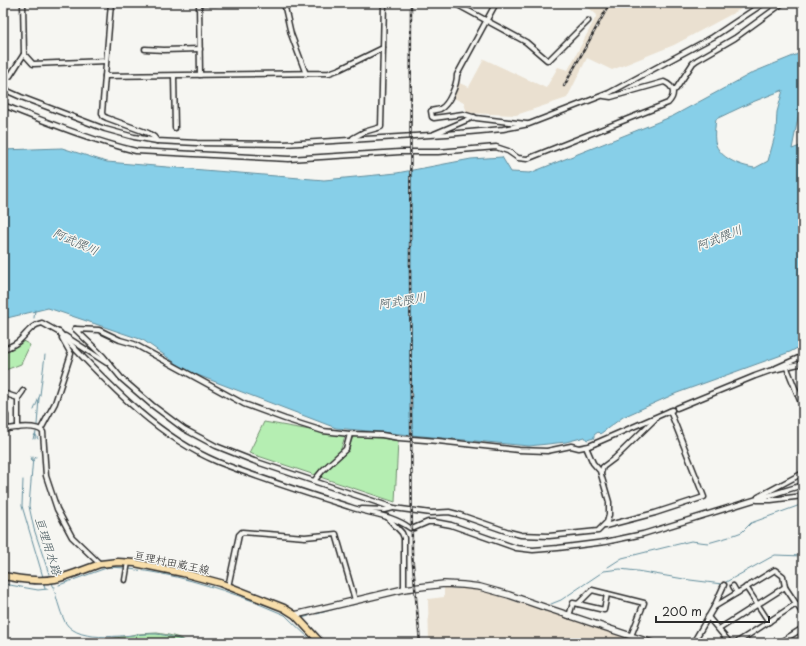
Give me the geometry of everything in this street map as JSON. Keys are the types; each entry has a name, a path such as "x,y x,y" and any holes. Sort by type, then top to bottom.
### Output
{"main road":[{"name":"亘理村田蔵王線","path":"3,576 39,580 55,579 100,564 128,562 146,564 183,573 274,603 295,615 321,643"}],"street":[{"path":"3,73 10,76 24,54 23,3"},
{"path":"111,3 102,108 104,116 148,134 154,137 157,141"},
{"path":"200,75 199,3 216,3"},
{"path":"284,3 291,34 306,74"},
{"path":"350,139 364,132 381,127 384,3"},
{"path":"454,3 526,42 547,60 550,60 588,21"},
{"path":"496,3 457,76 456,84 448,100 442,108 431,111 432,117 463,114 474,117 529,124"},
{"path":"3,89 105,129 134,137 157,141 284,144 503,129 529,124 603,96 713,37 764,3"},
{"path":"3,105 118,147 141,151 289,159 400,152 438,152 496,147 508,150 522,160 668,102 672,97 673,90 676,89 693,63 735,38 783,3"},
{"path":"145,49 164,50 200,48"},
{"path":"105,76 329,74 382,48"},
{"path":"24,54 33,64 106,61"},
{"path":"174,76 175,128"},
{"path":"603,96 611,97 664,82 673,90"},
{"path":"430,135 474,117"},
{"path":"3,349 10,347 22,339 36,324 42,323 109,364"},
{"path":"586,447 593,463 598,468 610,502 607,522 598,531 549,536 521,535 449,512 431,513 394,508 225,450 197,436 170,419 122,379 104,356 74,329 99,330 120,340 134,344 244,404 322,431 382,435 519,450 547,451 571,446 578,448 586,447 671,411 704,497 655,513 604,526"},
{"path":"59,332 71,354 54,403 41,429 44,438 46,476 57,509 72,538 100,564"},
{"path":"59,332 110,384 152,422 187,446 218,462 312,495 395,519 412,528 428,522 445,524 511,547 527,550 546,550 624,538 803,485"},
{"path":"677,408 803,356"},
{"path":"769,371 787,368 803,363"},
{"path":"787,368 803,408"},
{"path":"18,428 18,398 23,392"},
{"path":"3,393 18,398"},
{"path":"3,414 6,415 4,430"},
{"path":"600,476 603,467 618,455 656,418"},
{"path":"3,424 4,430"},
{"path":"4,430 18,428 41,429"},
{"path":"314,481 323,470 346,450 350,434"},
{"path":"753,500 803,473"},
{"path":"753,500 771,500 803,496"},
{"path":"354,508 385,510 394,508"},
{"path":"388,517 402,533 404,538 404,589"},
{"path":"228,587 239,535 242,532 305,538 336,534 355,600"},
{"path":"125,580 128,562"},
{"path":"714,607 775,570 783,576 785,587 803,614"},
{"path":"295,615 404,589 444,584 480,587 509,595 652,643"},
{"path":"693,643 714,607 724,585"},
{"path":"733,586 737,593"},
{"path":"718,629 785,587"},
{"path":"746,588 769,622"},
{"path":"578,604 592,590 644,603 631,636"},
{"path":"568,616 573,603 604,610 607,594"},
{"path":"736,643 796,604"},
{"path":"708,617 730,643"},
{"path":"780,643 803,629"}],"shaded area":[{"path":"583,3 747,3 741,9 674,45 612,70 587,58 567,98 516,115 467,113 464,103 454,98 459,83 469,87 484,59 546,88 558,67 568,70 597,15"},
{"path":"444,588 486,592 644,642 429,643 428,599 444,597"}],"green space":[{"path":"23,341 30,345 21,364 3,371 3,352 8,351"},
{"path":"264,422 345,436 340,452 315,475 249,453"},
{"path":"353,437 398,441 395,502 320,477 347,452"},
{"path":"157,633 177,637 188,643 90,643 137,634"}],"water":[{"name":"阿武隈川","path":"803,52 803,103 798,118 792,149 803,145 803,345 790,352 677,393 623,417 600,434 598,432 594,435 594,438 587,440 585,437 566,442 529,446 336,428 187,371 143,340 48,308 3,319 3,150 62,148 107,162 324,180 397,173 471,159 502,157 511,172 530,173 673,116 754,72","holes":["783,90 777,112 776,132 768,161 755,168 743,165 725,157 717,148 715,142 716,119"]}],"waterway":[{"name":"亘理用水路","path":"34,318 35,310"},
{"name":"亘理用水路","path":"34,410 40,395 45,355"},
{"path":"37,425 39,398"},
{"name":"亘理用水路","path":"8,426 15,425"},
{"path":"35,439 36,432"},
{"path":"33,439 35,434"},
{"path":"36,435 38,439"},
{"name":"亘理用水路","path":"31,457 32,461"},
{"name":"亘理用水路","path":"33,457 29,506 34,529 50,577"},
{"name":"亘理用水路","path":"33,461 36,457"},
{"path":"23,480 22,506 43,577"},
{"path":"731,536 742,532 751,523 803,504"},
{"path":"608,567 622,558 691,541 708,543 729,537"},
{"path":"726,582 775,555 803,556"},
{"path":"59,585 109,567 125,568"},
{"path":"129,569 192,581 253,601"},
{"path":"551,604 561,600 604,571 620,569 722,584"},
{"path":"52,582 65,622 72,629 82,634 106,637 156,634 169,636 189,643"},
{"path":"4,584 38,590 48,589"},
{"path":"44,584 45,589"},
{"path":"441,587 460,588"},
{"path":"466,588 481,590"},
{"path":"352,605 369,600"},
{"path":"519,601 545,611"},
{"path":"254,602 285,615 314,643"},
{"path":"317,614 348,605"},
{"path":"302,618 309,616"}],"railway":[{"path":"411,3 410,267 412,553 420,643"},
{"path":"564,86 610,3"}]}
